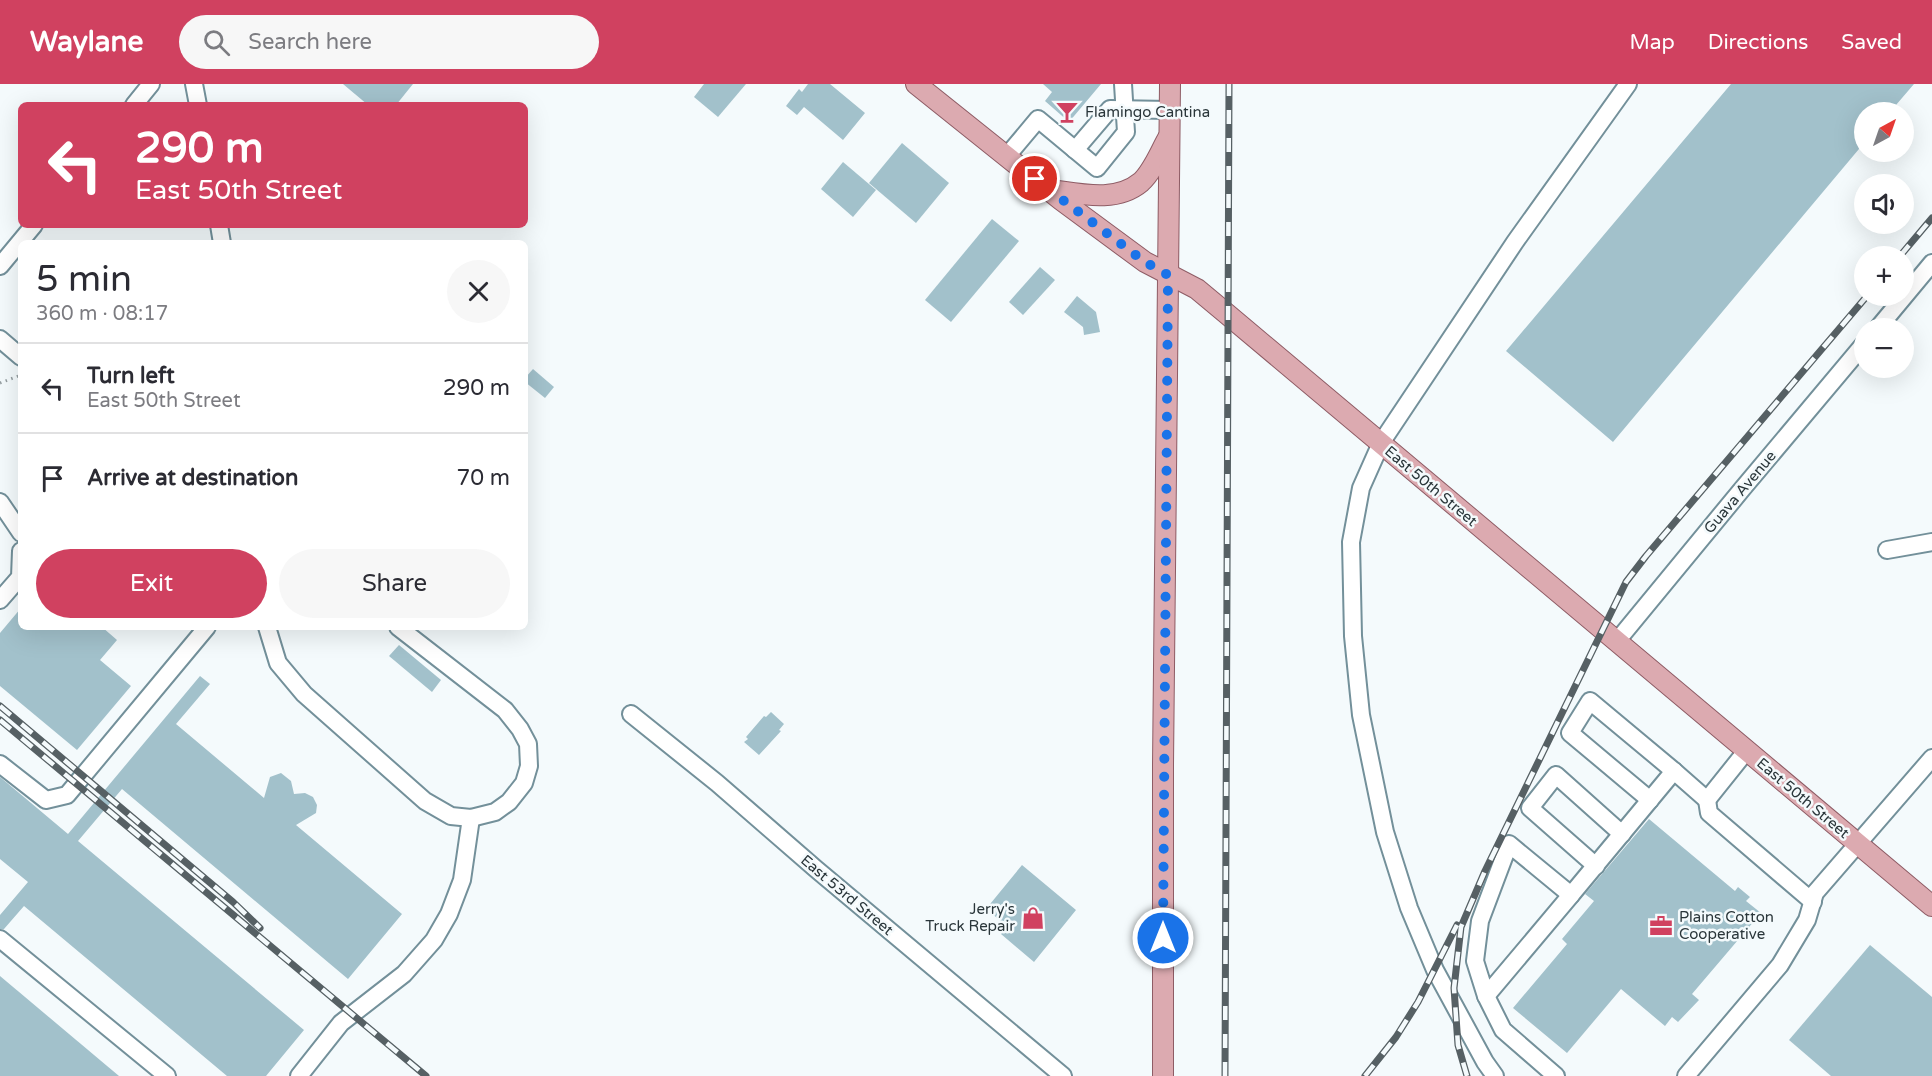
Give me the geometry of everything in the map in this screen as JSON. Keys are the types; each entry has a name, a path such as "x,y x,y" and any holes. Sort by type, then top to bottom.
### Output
{"main road":[{"name":"East 50th Street","path":"916,84 1049,190 1145,262 1197,289 1281,357 1932,906"},
{"path":"1163,1076 1163,741 1170,84"},
{"path":"1049,190 1104,196 1124,192 1142,181 1170,136"}],"street":[{"path":"136,102 151,84"},
{"path":"194,84 197,102"},
{"path":"1007,156 1038,119 1097,168 1126,132 1123,84"},
{"path":"1495,1076 1485,1062 1435,970 1409,908 1385,832 1361,715 1353,636 1351,542 1361,488 1381,443 1515,242 1628,84"},
{"path":"1075,150 1110,109 1170,110"},
{"path":"22,240 32,228"},
{"path":"0,266 18,244"},
{"path":"1886,318 1932,263"},
{"path":"0,339 18,354"},
{"name":"Guava Avenue","path":"1617,641 1854,356"},
{"path":"0,502 18,529"},
{"path":"1887,550 1932,542"},
{"path":"0,600 18,579"},
{"path":"0,764 46,800 67,795 204,630"},
{"path":"268,630 278,663 304,694 425,801 451,816 471,818 495,812 509,802 524,783 529,766 528,744 505,710 402,630"},
{"path":"1650,800 1570,733 1590,701 1707,800 1709,813 1813,902"},
{"name":"East 53rd Street","path":"631,714 717,783 1063,1076"},
{"path":"1707,800 1747,750"},
{"path":"1686,1076 1780,965 1808,920 1815,893 1932,759"},
{"path":"1486,996 1674,771"},
{"path":"1596,866 1530,808 1556,776 1622,834"},
{"path":"299,1076 341,1023 404,974 434,940 450,914 462,880 471,818"},
{"path":"1556,1076 1503,1030 1486,996 1475,961 1480,921 1509,844 1571,896"},
{"path":"0,939 167,1076"}],"path":[{"path":"0,383 18,376"}],"building":[{"path":"343,84 413,84 398,102 364,102"},
{"path":"704,84 746,84 718,117 694,97"},
{"path":"808,84 830,84 865,113 843,140 804,107 797,115 786,106 799,89 802,92"},
{"name":"Flamingo Cantina","path":"1043,84 1101,84 1069,122 1045,101 1052,92"},
{"path":"1731,84 1914,84 1899,102 1854,102 1854,155 1613,442 1506,351"},
{"path":"902,143 949,183 916,223 869,183"},
{"path":"843,162 876,190 853,217 821,189"},
{"path":"992,219 1019,241 951,322 925,300"},
{"path":"1040,267 1055,280 1023,315 1009,302"},
{"path":"1077,296 1096,312 1100,332 1084,335 1083,327 1064,312"},
{"path":"533,369 554,387 545,398 528,384 528,375"},
{"path":"18,612 18,630 105,630 117,640 100,660 131,686 77,750 0,686 0,633"},
{"path":"399,645 441,680 432,692 389,656"},
{"path":"200,676 210,684 176,724 264,798 270,777 281,773 291,781 294,794 305,793 313,797 317,805 316,813 296,825 402,914 348,979 122,789 78,841 304,1030 266,1076 227,1076 24,906 4,929 0,929 0,915 28,882 0,859 0,777 68,834"},
{"path":"771,712 784,724 779,730 781,731 759,755 744,742 764,716 766,717"},
{"name":"Plains Cotton Cooperative","path":"1649,819 1735,891 1738,887 1750,897 1746,901 1761,913 1692,994 1699,1000 1678,1022 1672,1017 1665,1026 1621,989 1567,1053 1513,1008 1567,944 1562,939 1594,901 1585,894"},
{"name":"Jerry's Truck Repair","path":"1022,865 1076,910 1034,962 1001,934 1007,926 986,909"},
{"path":"1870,945 1932,997 1932,1076 1831,1076 1789,1040"},
{"path":"0,976 119,1076 0,1076"}],"railway":[{"path":"1225,1076 1229,84"},
{"path":"1908,246 1932,218"},
{"path":"1467,1076 1458,1045 1454,988 1461,927 1485,871 1626,582 1858,306"},
{"path":"0,706 233,902 260,928"},
{"path":"0,720 426,1076"},
{"path":"1365,1076 1396,1037 1418,1002 1457,925"}],"place":[{"name":"Flamingo Cantina","path":"1067,112"},
{"name":"Jerry's Truck Repair","path":"1033,918"},
{"name":"Plains Cotton Cooperative","path":"1661,926"}],"route":[{"path":"1035,179 1145,262 1168,275 1163,938"}]}
